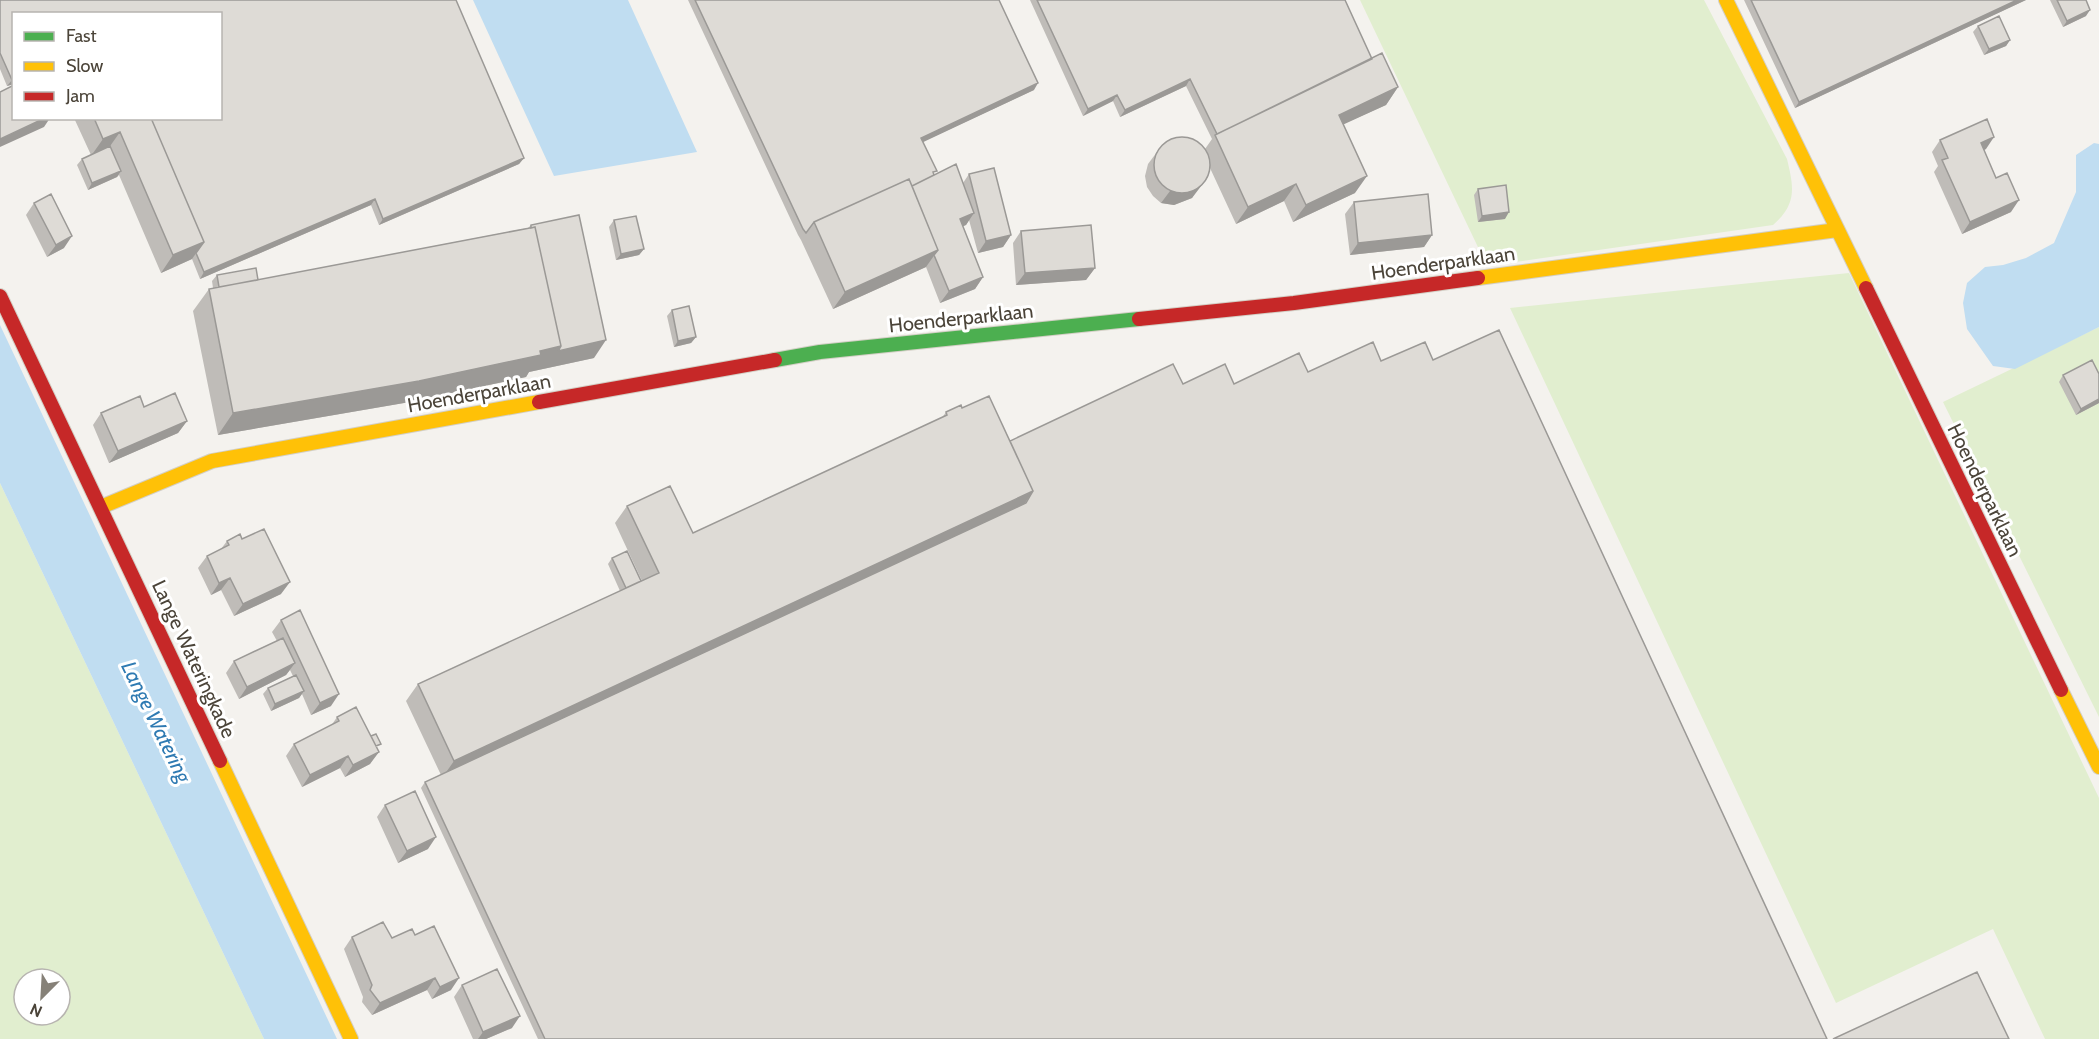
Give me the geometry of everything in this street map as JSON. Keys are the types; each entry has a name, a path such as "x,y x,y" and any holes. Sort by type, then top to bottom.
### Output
{"street":[{"name":"Hoenderparklaan","path":"1726,0 2099,767"},
{"name":"Hoenderparklaan","path":"101,507 212,461 820,352 1294,303 1837,230"},
{"name":"Lange Wateringkade","path":"0,296 351,1039"}],"green space":[{"path":"1360,0 1704,0 1787,159 1792,187 1790,203 1773,225 1487,266"},
{"path":"1849,273 2099,798 2099,1039 2045,1039 1993,929 1836,1003 1510,308"},
{"path":"2099,327 2099,717 1943,402"},
{"path":"0,483 264,1039 0,1039"}],"water":[{"path":"473,0 628,0 697,152 554,176"},
{"path":"2094,143 2099,144 2099,327 2015,369 1993,366 1967,329 1963,303 1967,283 1985,267 2003,265 2026,258 2054,243 2076,192 2076,155"},
{"name":"Lange Watering","path":"0,325 337,1039 264,1039 0,483"}],"building":[{"path":"0,0 456,0 524,158 383,219 375,199 204,272 196,253 204,242 152,120 222,120 222,12 12,12 12,80 0,53"},
{"path":"695,0 999,0 1038,83 921,138 937,171 933,172 934,175 912,186 909,179 814,222 806,233"},
{"path":"1037,0 1345,0 1372,59 1217,134 1190,79 1125,110 1117,95 1088,109"},
{"path":"1751,0 2017,0 1799,102"},
{"path":"2057,0 2086,0 2090,10 2067,21"},
{"path":"1999,16 2010,40 1989,49 1978,26"},
{"path":"1382,53 1398,87 1339,115 1367,176 1306,205 1296,184 1248,207 1215,135"},
{"path":"12,86 12,120 41,120 0,139 0,92"},
{"path":"1987,119 1994,137 1981,143 1996,178 2007,173 2019,200 1970,222 1942,160 1948,158 1940,140"},
{"path":"95,120 152,120 204,242 173,255 120,132 103,139"},
{"path":"1182,137 1193,139 1202,145 1208,154 1210,165 1208,176 1202,185 1193,191 1182,193 1171,191 1162,185 1156,176 1154,165 1156,154 1162,145 1171,139"},
{"path":"110,146 121,171 92,183 82,159"},
{"path":"956,164 974,213 960,219 983,277 949,291 934,255 938,250 912,186"},
{"path":"994,168 1011,235 986,241 969,174"},
{"path":"909,179 938,250 845,292 814,222"},
{"path":"1506,185 1509,212 1482,216 1478,189"},
{"path":"51,194 72,236 56,245 34,203"},
{"path":"1428,194 1432,235 1358,243 1354,202"},
{"path":"579,215 606,340 558,351 561,346 535,227 531,228 531,225"},
{"path":"636,216 644,249 621,254 614,220"},
{"path":"1091,225 1095,268 1025,273 1021,231"},
{"path":"535,227 561,346 540,351 541,355 419,381 233,413 209,289"},
{"path":"256,268 258,280 219,287 217,275"},
{"path":"689,306 696,337 678,341 672,310"},
{"path":"1499,330 1827,1039 545,1039 425,782 1026,503 1033,491 1010,441 1173,364 1183,384 1225,364 1234,384 1299,353 1308,372 1373,342 1381,361 1425,342 1433,360"},
{"path":"2092,360 2099,374 2099,399 2081,409 2063,375"},
{"path":"175,393 187,421 118,451 101,413 140,396 144,407"},
{"path":"989,396 1033,491 454,761 418,684 659,573 627,506 670,486 693,533 947,415 946,412 961,405 962,408"},
{"path":"264,529 290,582 243,604 230,578 219,583 207,556 229,545 227,541 240,534 242,539"},
{"path":"627,551 641,581 626,588 612,558"},
{"path":"300,610 339,694 320,703 281,620"},
{"path":"283,638 295,663 247,687 234,661"},
{"path":"296,675 304,691 275,704 268,688"},
{"path":"356,707 379,752 353,765 348,756 310,775 294,744 339,721 337,717"},
{"path":"376,734 381,744 376,746 371,736"},
{"path":"415,791 436,837 407,851 385,805"},
{"path":"383,922 392,938 412,929 415,935 434,926 459,978 440,987 435,978 380,1003 370,990 372,985 352,937"},
{"path":"497,969 520,1016 483,1032 462,985"},
{"path":"1977,972 2009,1039 1833,1039"}],"traffic: fast":[{"path":"775,360 820,352 1139,319"}],"traffic: slow":[{"path":"1726,0 1866,288"},
{"path":"1478,278 1837,230"},
{"path":"101,507 212,461 539,402"},
{"path":"2061,690 2099,767"},
{"path":"220,761 351,1039"}],"traffic: jam":[{"path":"1139,319 1294,303 1478,278"},
{"path":"1866,288 2061,690"},
{"path":"0,296 220,761"},
{"path":"539,402 775,360"}]}
